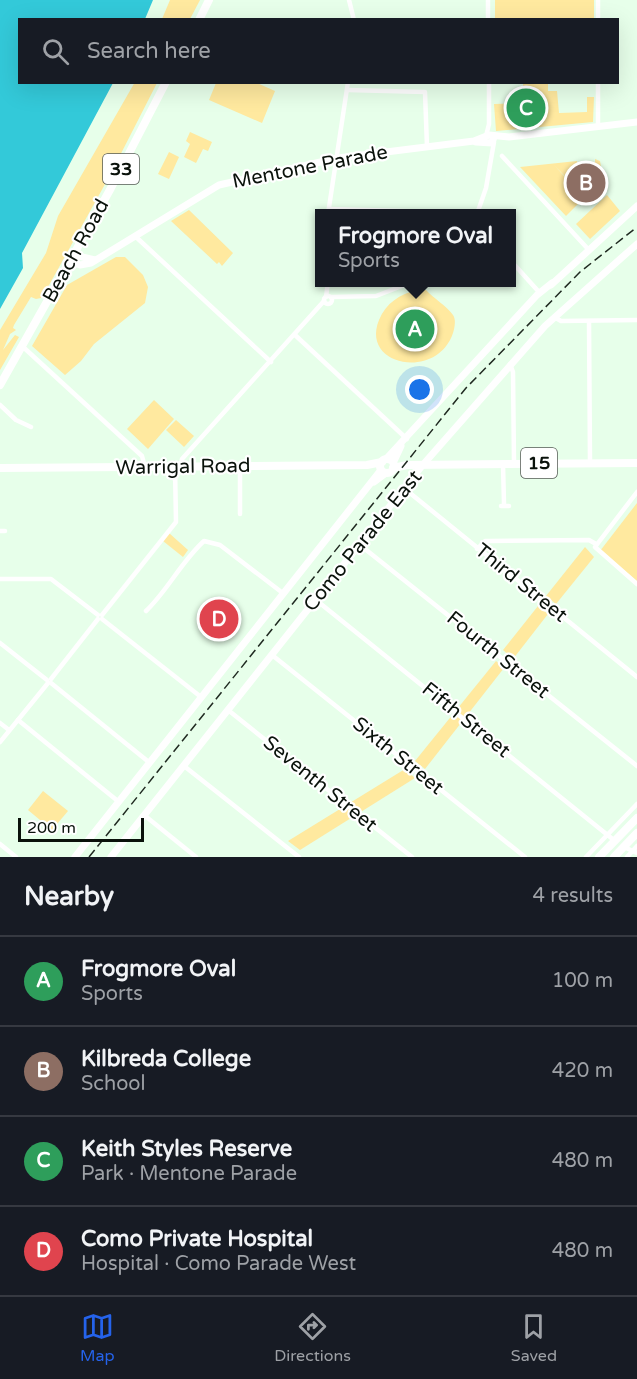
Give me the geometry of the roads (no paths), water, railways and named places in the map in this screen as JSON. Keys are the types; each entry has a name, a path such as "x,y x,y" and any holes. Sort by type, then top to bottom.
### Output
{"highway":[{"path":"599,857 637,818"},
{"path":"615,841 619,844 635,840"},
{"path":"614,857 631,850 635,840"}],"main road":[{"path":"200,18 209,0"},
{"name":"Beach Road","path":"0,385 79,246 165,84"},
{"name":"Warrigal Road","path":"0,468 637,463"}],"street":[{"path":"349,0 354,18"},
{"path":"488,0 488,18"},
{"path":"598,0 598,18"},
{"path":"329,209 348,84"},
{"path":"478,209 486,188 490,158 489,84"},
{"path":"598,84 598,127"},
{"path":"347,90 425,92 427,147"},
{"name":"Mentone Parade","path":"72,258 85,264 135,237 219,184 338,158 637,122"},
{"path":"502,156 588,249"},
{"path":"75,857 407,439 532,303 637,206"},
{"path":"135,237 271,362"},
{"name":"Como Parade East","path":"111,857 424,464 510,364 554,317 637,244"},
{"path":"79,246 92,260"},
{"path":"516,267 539,292"},
{"path":"532,303 539,292 552,283"},
{"path":"0,742 176,522 178,467 182,459 319,310 328,299 328,287"},
{"path":"328,299 376,296 399,287"},
{"path":"554,317 560,321 637,320"},
{"path":"589,321 590,463"},
{"path":"295,335 407,439"},
{"path":"22,346 142,456 145,467"},
{"path":"510,364 513,372 514,464"},
{"path":"0,405 16,420 31,427"},
{"path":"503,464 505,505"},
{"path":"240,466 240,514"},
{"name":"Third Street","path":"405,489 637,677"},
{"path":"596,546 637,493"},
{"path":"477,549 490,541 589,540 637,584"},
{"path":"146,611 162,596 193,552 204,541 220,545 284,594"},
{"name":"Fourth Street","path":"360,545 637,766"},
{"path":"0,579 51,579 201,697"},
{"name":"Fifth Street","path":"316,600 609,833 615,841"},
{"path":"0,643 150,763"},
{"name":"Sixth Street","path":"272,655 525,857"},
{"name":"Seventh Street","path":"228,710 412,857"},
{"path":"18,720 119,802"},
{"path":"0,723 9,730"},
{"path":"184,766 299,857"},
{"path":"586,857 637,804"},
{"path":"144,815 196,857"},
{"path":"0,844 16,857"},
{"path":"627,857 631,850"}],"water":[{"path":"0,0 153,0 145,18 18,18 18,84 112,84 22,253 23,268 0,309"}],"railway":[{"path":"89,857 466,388 580,272 637,227"}],"place":[{"name":"Keith Styles Reserve","path":"526,108"},
{"name":"Kilbreda College","path":"586,183"},
{"name":"Frogmore Oval","path":"415,329"},
{"name":"Como Private Hospital","path":"219,619"}]}
